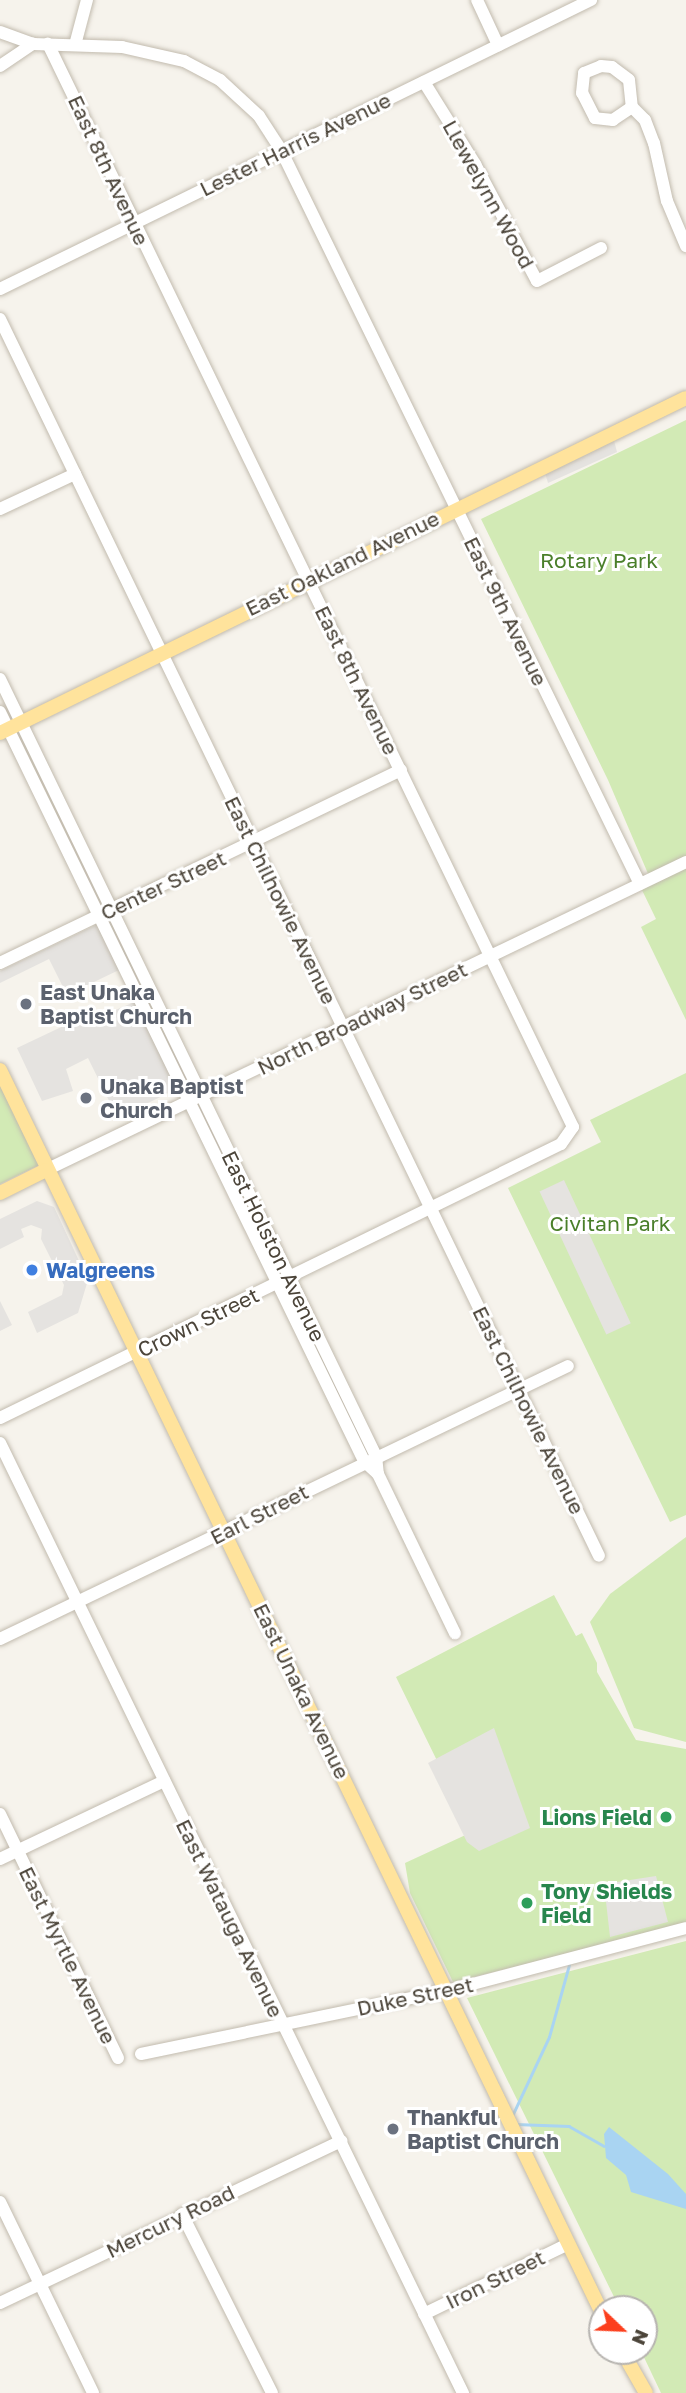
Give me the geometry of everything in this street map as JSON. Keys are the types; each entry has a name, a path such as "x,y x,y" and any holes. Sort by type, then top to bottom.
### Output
{"main road":[{"name":"East Oakland Avenue","path":"10,729 160,652 686,398"},
{"name":"East Unaka Avenue","path":"0,1070 46,1170 225,1532 566,2245 592,2295"},
{"name":"North Broadway Street","path":"0,1193 46,1170"},
{"path":"630,2365 646,2393"}],"street":[{"path":"75,45 87,0"},
{"path":"477,0 499,44"},
{"name":"Lester Harris Avenue","path":"0,289 591,0"},
{"path":"0,32 33,44"},
{"path":"0,66 33,44"},
{"name":"East 9th Avenue","path":"33,44 145,50 205,71 248,104 281,150 640,884"},
{"name":"East 8th Avenue","path":"48,44 493,956 573,1127"},
{"path":"632,107 612,120 595,118 582,93 584,73 601,66 621,72 633,92 632,107 649,131 667,201 686,246"},
{"name":"Llewelynn Wood","path":"424,82 475,164 537,281 601,248"},
{"name":"East Chilhowie Avenue","path":"0,319 599,1556"},
{"path":"0,509 75,474"},
{"name":"East Holston Avenue","path":"0,679 10,729"},
{"name":"East Holston Avenue","path":"0,712 107,913 284,1281 364,1461 378,1474"},
{"name":"Center Street","path":"0,963 401,770"},
{"name":"North Broadway Street","path":"46,1170 686,862"},
{"name":"Crown Street","path":"0,1418 561,1144 573,1127"},
{"name":"East Holston Avenue","path":"284,1281 376,1455 378,1474 455,1633"},
{"name":"Earl Street","path":"0,1639 225,1532 517,1387 568,1366"},
{"name":"East Watauga Avenue","path":"0,1443 463,2393"},
{"path":"0,1859 164,1781"},
{"name":"East Myrtle Avenue","path":"0,1814 117,2058"},
{"name":"Duke Street","path":"141,2054 446,1991 686,1928"},
{"name":"Mercury Road","path":"0,2303 181,2214 341,2141"},
{"path":"0,2202 93,2393"},
{"path":"181,2214 272,2393"},
{"name":"Iron Street","path":"424,2314 566,2245"}],"green space":[{"name":"Rotary Park","path":"686,420 686,857 649,876 608,780 481,519"},
{"path":"686,867 686,1020 641,927 656,919 641,888"},
{"name":"Civitan Park","path":"686,1073 686,1515 670,1522 508,1188 601,1142 590,1120"},
{"path":"0,1077 41,1164 0,1184"},
{"path":"686,1537 686,1742 634,1728 590,1622 610,1594"},
{"path":"554,1595 576,1636 582,1633 597,1663 597,1672 636,1740 686,1749 686,1925 453,1982 410,1893 405,1863 472,1832 396,1677"},
{"path":"686,1941 686,2393 661,2393 648,2365 658,2365 658,2295 613,2295 467,1998"}],"shaded area":[{"path":"612,433 617,452 548,483 543,466"},
{"path":"100,923 121,969 67,995 49,959 0,983 0,971"},
{"path":"139,1000 177,1089 125,1114 115,1113 88,1058 66,1069 73,1091 42,1101 17,1048 74,1021 85,1023"},
{"path":"564,1180 631,1323 606,1335 540,1191"},
{"path":"37,1201 54,1207 88,1280 78,1313 37,1333 28,1312 62,1295 64,1285 41,1239 42,1229 31,1225 21,1229 24,1237 0,1249 0,1219"},
{"path":"0,1301 12,1325 0,1331"},
{"path":"494,1728 530,1828 479,1851 467,1842 428,1763"},
{"path":"656,1876 668,1922 610,1937 604,1884"}],"water":[{"path":"609,2127 668,2174 686,2194 686,2209 631,2192 626,2175 606,2158 604,2134"}],"waterway":[{"path":"512,2116 549,2037 569,1965"},
{"path":"515,2124 569,2126 604,2146"}],"place":[{"name":"East Unaka Baptist Church","path":"26,1004"},
{"name":"Unaka Baptist Church","path":"86,1098"},
{"name":"Walgreens","path":"32,1270"},
{"name":"Lions Field","path":"666,1817"},
{"name":"Tony Shields Field","path":"527,1903"},
{"name":"Thankful Baptist Church","path":"393,2129"}]}
